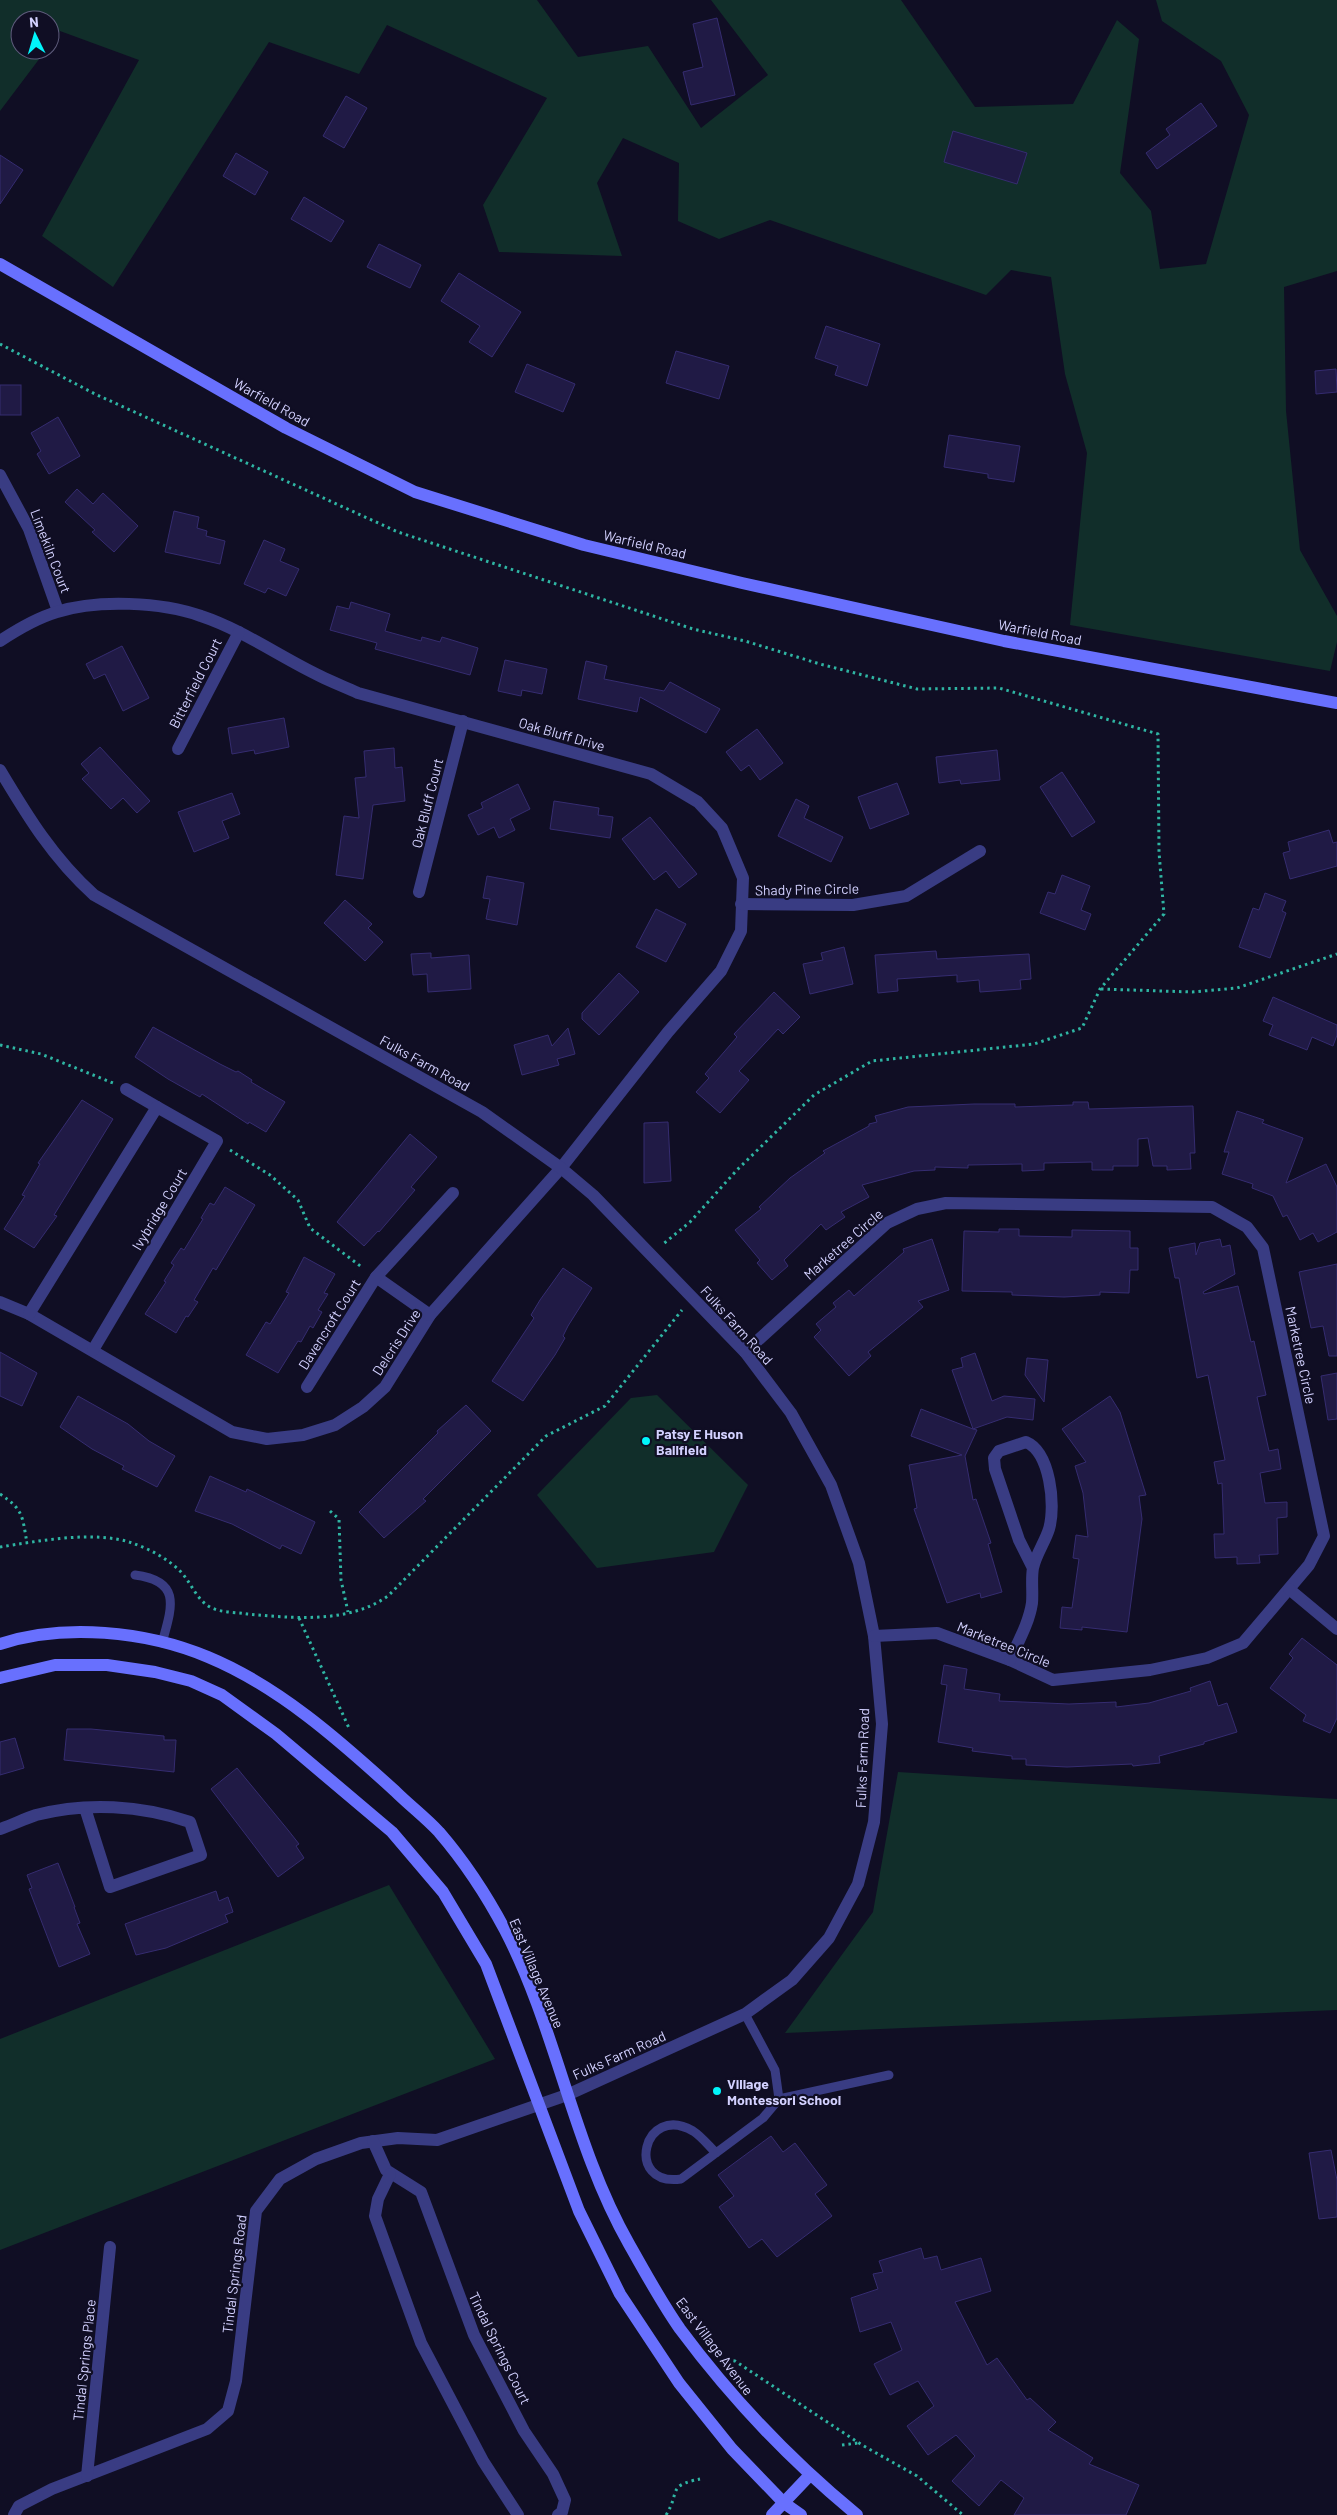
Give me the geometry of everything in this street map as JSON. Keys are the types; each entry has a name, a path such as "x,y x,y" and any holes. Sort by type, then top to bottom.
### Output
{"street":[{"name":"Warfield Road","path":"0,264 286,428 415,492 584,545 742,583 1004,641 1337,702"},
{"name":"Limekiln Court","path":"0,475 29,529 58,611"},
{"name":"Oak Bluff Drive","path":"0,641 18,629 58,611 97,605 152,606 200,615 239,632 320,677 358,692 651,774 698,802 722,828 742,878 741,931 721,971 668,1032 561,1168"},
{"name":"Bitterfield Court","path":"178,749 239,632"},
{"name":"Oak Bluff Court","path":"419,892 463,721"},
{"name":"Fulks Farm Road","path":"0,770 36,830 69,872 94,895 482,1112 561,1168 593,1196 744,1352 792,1414 831,1485 860,1563 874,1636 882,1724 874,1822 858,1884 829,1938 792,1980 746,2014 567,2095"},
{"name":"Shady Pine Circle","path":"741,904 853,905 906,896 980,851"},
{"path":"126,1089 217,1141"},
{"path":"30,1314 157,1107"},
{"name":"Ivybridge Court","path":"93,1350 217,1141"},
{"name":"Delcris Drive","path":"0,1302 30,1314 232,1432 267,1439 304,1435 335,1425 363,1407 385,1387 430,1316 561,1168"},
{"name":"Davencroft Court","path":"307,1387 376,1277 453,1193"},
{"name":"Marketree Circle","path":"744,1352 887,1223 917,1209 946,1203 1212,1207 1248,1227 1263,1248 1324,1536 1309,1566 1243,1643 1206,1658 1150,1670 1053,1680 1010,1660 937,1634 874,1636"},
{"name":"Davencroft Court","path":"376,1277 430,1316"},
{"path":"1010,1660 1029,1617 1033,1568 1049,1528 1052,1496 1040,1453 1034,1445 1026,1442 999,1451 994,1458 1019,1540 1033,1568"},
{"path":"1289,1589 1337,1630"},
{"name":"East Village Avenue","path":"0,1644 43,1635 78,1633 127,1636 205,1655 265,1687 324,1730 438,1832 484,1894 506,1932 529,1985 601,2186 627,2240 678,2326 738,2403 809,2476 857,2515"},
{"path":"0,1678 55,1665 107,1665 155,1672 191,1681 222,1695 276,1734 392,1832 442,1892 486,1964 578,2211 620,2294 679,2383 732,2449 784,2503 801,2515"},
{"path":"0,1830 36,1815 101,1805 166,1814 190,1822 201,1855 110,1888 85,1808"},
{"name":"Tindal Springs Road","path":"14,2515 19,2506 52,2489 207,2429 228,2410 236,2381 256,2211 280,2179 316,2159 361,2143 398,2138 437,2140 567,2095"},
{"path":"373,2141 386,2170 390,2174 378,2199 375,2216 418,2335 483,2462 518,2515"},
{"name":"Tindal Springs Court","path":"390,2174 421,2192 474,2335 524,2431 553,2474 565,2500 562,2512 558,2515"},
{"name":"Tindal Springs Place","path":"88,2476 110,2247"},
{"path":"772,2515 809,2476"}],"lane":[{"path":"135,1575 150,1577 164,1584 170,1594 170,1607 162,1643"},
{"path":"746,2014 775,2070 780,2099"},
{"path":"716,2153 693,2132 676,2126 662,2127 651,2134 646,2147 646,2160 655,2175 668,2181 682,2179 763,2118 780,2099 888,2075"}],"path":[{"path":"0,344 95,394 398,532 693,629 820,664 917,689 999,688 1158,734 1159,852 1164,914 1100,989 1082,1028 1034,1044 872,1061 814,1094 737,1170 690,1222 650,1255"},
{"path":"1100,989 1192,992 1237,988 1337,954"},
{"path":"0,1045 41,1054 78,1067 126,1089"},
{"path":"217,1141 270,1175 298,1200 310,1228 376,1277"},
{"path":"0,1547 89,1538 116,1539 132,1543 169,1561 182,1573 200,1600 219,1611 299,1618 348,1612 378,1603 388,1596 546,1436 605,1406 692,1298"},
{"path":"0,1494 16,1505 22,1516 26,1543"},
{"path":"330,1511 340,1519 341,1580 348,1612"},
{"path":"299,1618 323,1672 344,1712 349,1729"},
{"path":"727,2360 735,2360 859,2442 917,2476 963,2515"},
{"path":"842,2445 859,2442"},
{"path":"666,2515 671,2507 675,2489 682,2482 700,2479"}],"green space":[{"path":"0,0 537,0 578,57 648,46 701,128 768,75 711,0 901,0 975,107 1073,104 1117,20 1139,39 1120,173 1151,211 1160,269 1206,264 1249,115 1221,61 1162,21 1156,0 1337,0 1337,271 1284,287 1286,411 1300,550 1337,616 1337,642 1330,671 1070,625 1087,453 1065,374 1051,277 1011,270 986,295 770,220 719,239 678,221 679,163 623,138 597,183 622,256 499,252 483,205 547,98 387,25 359,74 269,42 113,287 42,236 139,60 60,31 60,10 10,10 10,60 38,60 0,111"},
{"name":"Patsy E Huson Ballfield","path":"657,1395 748,1485 714,1552 597,1568 537,1495 631,1398"},
{"path":"898,1772 1337,1799 1337,2010 785,2033 873,1912"},
{"path":"389,1885 495,2059 0,2250 0,2039"}],"building":[{"path":"717,18 735,95 691,105 683,72 703,67 693,24"},
{"path":"346,96 367,108 344,148 323,136"},
{"path":"1201,103 1217,126 1157,169 1146,153 1170,135 1166,129"},
{"path":"953,131 1027,153 1017,184 944,162"},
{"path":"236,153 268,172 255,195 223,176"},
{"path":"0,155 23,170 0,204"},
{"path":"304,197 344,221 331,242 291,219"},
{"path":"379,244 421,265 410,288 367,267"},
{"path":"459,273 521,312 492,357 469,342 480,326 441,301"},
{"path":"826,326 880,344 867,386 835,375 838,366 815,358"},
{"path":"676,351 729,366 719,399 666,383"},
{"path":"527,364 575,384 563,412 515,392"},
{"path":"1336,369 1337,392 1316,394 1315,371"},
{"path":"0,385 21,385 21,415 0,415"},
{"path":"58,417 80,456 49,474 37,454 41,451 31,433"},
{"path":"949,435 1020,446 1014,482 988,478 988,474 944,467"},
{"path":"77,489 93,504 103,493 138,526 114,552 92,532 95,530 65,502"},
{"path":"174,511 199,517 197,528 207,531 206,536 225,541 220,564 165,552"},
{"path":"264,540 285,549 280,561 299,569 286,596 268,588 265,593 244,584"},
{"path":"351,602 390,614 385,631 421,641 422,637 440,642 442,637 478,648 470,675 375,649 377,643 330,630 337,606 349,609"},
{"path":"122,646 149,698 123,711 105,674 94,679 86,664"},
{"path":"505,660 547,669 542,694 522,690 521,696 498,691"},
{"path":"586,661 607,666 604,679 664,691 670,682 720,709 706,733 640,697 637,712 578,699"},
{"path":"284,718 289,747 255,754 254,750 232,754 228,728"},
{"path":"757,729 783,763 760,780 749,765 741,771 726,752"},
{"path":"100,747 150,801 137,813 123,798 111,809 82,779 89,773 81,764"},
{"path":"394,748 395,768 402,767 405,801 373,805 363,879 336,875 344,816 359,818 355,778 366,777 364,751"},
{"path":"997,750 1000,780 961,784 960,780 939,783 936,757"},
{"path":"1062,772 1095,822 1072,837 1040,787"},
{"path":"897,783 909,814 870,829 858,797"},
{"path":"518,784 530,809 510,819 515,830 499,838 494,827 478,835 468,815 483,808 481,803"},
{"path":"232,793 240,814 222,821 229,838 194,852 178,812"},
{"path":"796,799 809,806 804,818 843,837 831,862 778,836"},
{"path":"554,801 599,808 598,815 613,817 610,838 550,829"},
{"path":"650,817 697,874 679,888 666,871 654,880 622,839"},
{"path":"1329,830 1333,843 1337,842 1337,866 1290,879 1283,853 1290,851 1288,842"},
{"path":"1062,875 1090,886 1081,910 1091,914 1085,930 1040,913 1048,892 1055,894"},
{"path":"487,876 524,883 517,925 486,919 490,899 483,898"},
{"path":"1265,893 1286,901 1282,911 1286,913 1270,958 1239,947 1253,908 1259,910"},
{"path":"345,900 372,924 368,928 383,942 365,961 324,923"},
{"path":"656,909 686,924 666,962 636,947"},
{"path":"844,947 853,984 810,994 803,964 823,960 821,953"},
{"path":"936,951 937,959 1029,954 1031,979 1020,980 1021,989 980,992 979,980 957,982 957,975 897,979 898,991 878,993 875,955"},
{"path":"431,953 431,958 469,955 471,989 428,992 427,974 413,975 411,954"},
{"path":"619,973 639,992 599,1035 582,1019 582,1013"},
{"path":"774,992 800,1017 783,1034 778,1029 739,1071 749,1080 720,1113 696,1092 709,1078 705,1074 737,1037 734,1034"},
{"path":"1273,997 1337,1025 1337,1035 1333,1046 1312,1037 1307,1050 1269,1035 1273,1025 1263,1021"},
{"path":"153,1027 220,1064 236,1072 238,1071 252,1080 251,1082 285,1102 266,1132 249,1122 248,1124 202,1094 200,1097 168,1079 135,1057"},
{"path":"568,1028 575,1054 557,1059 559,1065 522,1075 514,1045 548,1035 552,1046"},
{"path":"82,1100 113,1119 54,1215 57,1216 34,1248 4,1229 25,1196 22,1195 40,1164 38,1163"},
{"path":"1073,1102 1088,1102 1089,1109 1193,1106 1195,1153 1190,1153 1191,1169 1167,1170 1167,1166 1153,1166 1148,1138 1138,1139 1138,1166 1113,1166 1113,1170 1092,1170 1092,1162 1044,1163 1044,1170 1022,1171 1022,1164 968,1165 968,1168 935,1167 935,1170 914,1171 862,1185 869,1197 841,1212 845,1217 826,1230 821,1224 784,1260 788,1266 772,1280 757,1263 760,1260 735,1230 761,1209 759,1207 790,1178 825,1153 823,1151 869,1126 869,1124 877,1122 875,1116 908,1107 1015,1104 1015,1107 1073,1105"},
{"path":"1237,1111 1264,1120 1262,1123 1303,1138 1286,1183 1326,1164 1337,1187 1337,1232 1318,1242 1313,1233 1300,1240 1287,1215 1283,1217 1273,1196 1252,1188 1253,1184 1222,1174 1229,1152 1224,1152"},
{"path":"668,1122 671,1181 644,1183 644,1123"},
{"path":"410,1134 437,1157 411,1187 415,1190 379,1232 364,1246 337,1222"},
{"path":"225,1187 255,1205 216,1270 213,1268 194,1300 198,1302 188,1317 186,1316 176,1333 145,1314 166,1282 164,1281 174,1265 171,1263 181,1248 184,1250 203,1219 201,1218 210,1203 214,1205"},
{"path":"999,1229 1019,1229 1019,1236 1072,1237 1072,1230 1130,1231 1130,1248 1138,1248 1138,1270 1130,1270 1129,1293 1100,1292 1100,1295 1064,1297 1012,1295 1012,1292 962,1291 964,1231 999,1232"},
{"path":"932,1239 949,1290 918,1301 923,1307 868,1352 871,1356 849,1376 814,1337 821,1330 816,1324 836,1307 833,1303 849,1290 854,1296 904,1252 903,1249"},
{"path":"1220,1239 1222,1247 1230,1245 1235,1274 1203,1292 1204,1294 1238,1286 1251,1342 1254,1341 1266,1395 1257,1397 1269,1451 1278,1449 1281,1469 1260,1473 1265,1503 1287,1502 1287,1517 1277,1518 1278,1554 1259,1555 1260,1563 1237,1564 1237,1557 1215,1558 1214,1534 1224,1534 1222,1483 1218,1484 1214,1462 1225,1460 1208,1375 1197,1378 1179,1278 1175,1278 1169,1248 1195,1243 1196,1255 1200,1243"},
{"path":"304,1257 335,1274 324,1293 328,1294 318,1310 322,1312 313,1328 310,1326 301,1342 298,1341 278,1373 246,1355 266,1322 270,1324 289,1293 286,1292"},
{"path":"1337,1264 1337,1356 1329,1356 1323,1326 1311,1328 1299,1272"},
{"path":"563,1268 592,1288 568,1326 563,1336 565,1338 555,1355 523,1401 492,1381 534,1318 531,1315 540,1300"},
{"path":"0,1352 37,1373 22,1406 0,1396"},
{"path":"975,1353 992,1401 1004,1396 1035,1399 1033,1420 1007,1417 973,1429 952,1370 963,1367 961,1358"},
{"path":"1027,1358 1048,1360 1044,1402 1025,1375"},
{"path":"1337,1373 1337,1419 1328,1420 1321,1376"},
{"path":"78,1396 128,1424 149,1441 175,1456 157,1487 122,1469 124,1466 92,1449 60,1427"},
{"path":"1110,1396 1120,1412 1146,1495 1139,1496 1142,1519 1127,1632 1082,1627 1082,1630 1060,1628 1062,1607 1072,1608 1079,1559 1073,1558 1076,1535 1088,1537 1083,1493 1075,1466 1086,1462 1062,1429"},
{"path":"466,1405 491,1431 423,1499 426,1501 384,1538 359,1512 438,1433 437,1431"},
{"path":"921,1409 977,1430 965,1456 973,1500 976,1499 991,1543 988,1544 1002,1592 981,1598 980,1593 947,1603 914,1509 917,1508 909,1465 962,1455 911,1436"},
{"path":"210,1476 246,1492 247,1489 315,1522 301,1554 282,1545 280,1549 232,1524 195,1511"},
{"path":"1302,1638 1337,1665 1337,1718 1330,1733 1303,1721 1306,1715 1270,1688 1293,1658 1289,1654"},
{"path":"944,1665 967,1669 964,1689 1000,1694 999,1701 1069,1704 1116,1702 1116,1707 1149,1703 1191,1691 1190,1688 1210,1681 1218,1706 1227,1703 1237,1732 1204,1742 1204,1744 1159,1756 1160,1763 1133,1766 1132,1764 1067,1767 1026,1765 1026,1759 1012,1759 1012,1756 972,1751 973,1748 938,1742 947,1685 941,1684"},
{"path":"67,1729 91,1729 164,1736 164,1740 176,1740 174,1772 64,1760"},
{"path":"15,1738 24,1768 0,1775 0,1742"},
{"path":"237,1768 299,1844 296,1846 304,1858 278,1877 211,1789"},
{"path":"58,1863 80,1923 77,1924 90,1954 59,1967 29,1889 32,1888 27,1875"},
{"path":"216,1891 219,1901 228,1897 233,1912 225,1915 228,1922 166,1948 136,1955 125,1924"},
{"path":"771,2136 783,2152 795,2143 827,2185 815,2194 832,2216 777,2257 762,2239 749,2248 719,2207 734,2196 718,2175"},
{"path":"1331,2150 1337,2180 1337,2217 1319,2219 1309,2153"},
{"path":"921,2248 924,2259 937,2256 941,2270 981,2258 991,2291 955,2302 987,2365 997,2358 1027,2400 1030,2398 1056,2422 1048,2430 1093,2458 1089,2464 1139,2485 1126,2515 1014,2515 1024,2498 1001,2480 979,2506 952,2481 975,2456 956,2435 928,2455 907,2426 934,2406 918,2381 890,2395 874,2364 902,2350 891,2322 860,2332 851,2298 878,2289 873,2274 883,2272 879,2261"}],"place":[{"name":"Patsy E Huson Ballfield","path":"646,1441"},
{"name":"Village Montessori School","path":"717,2091"}]}
